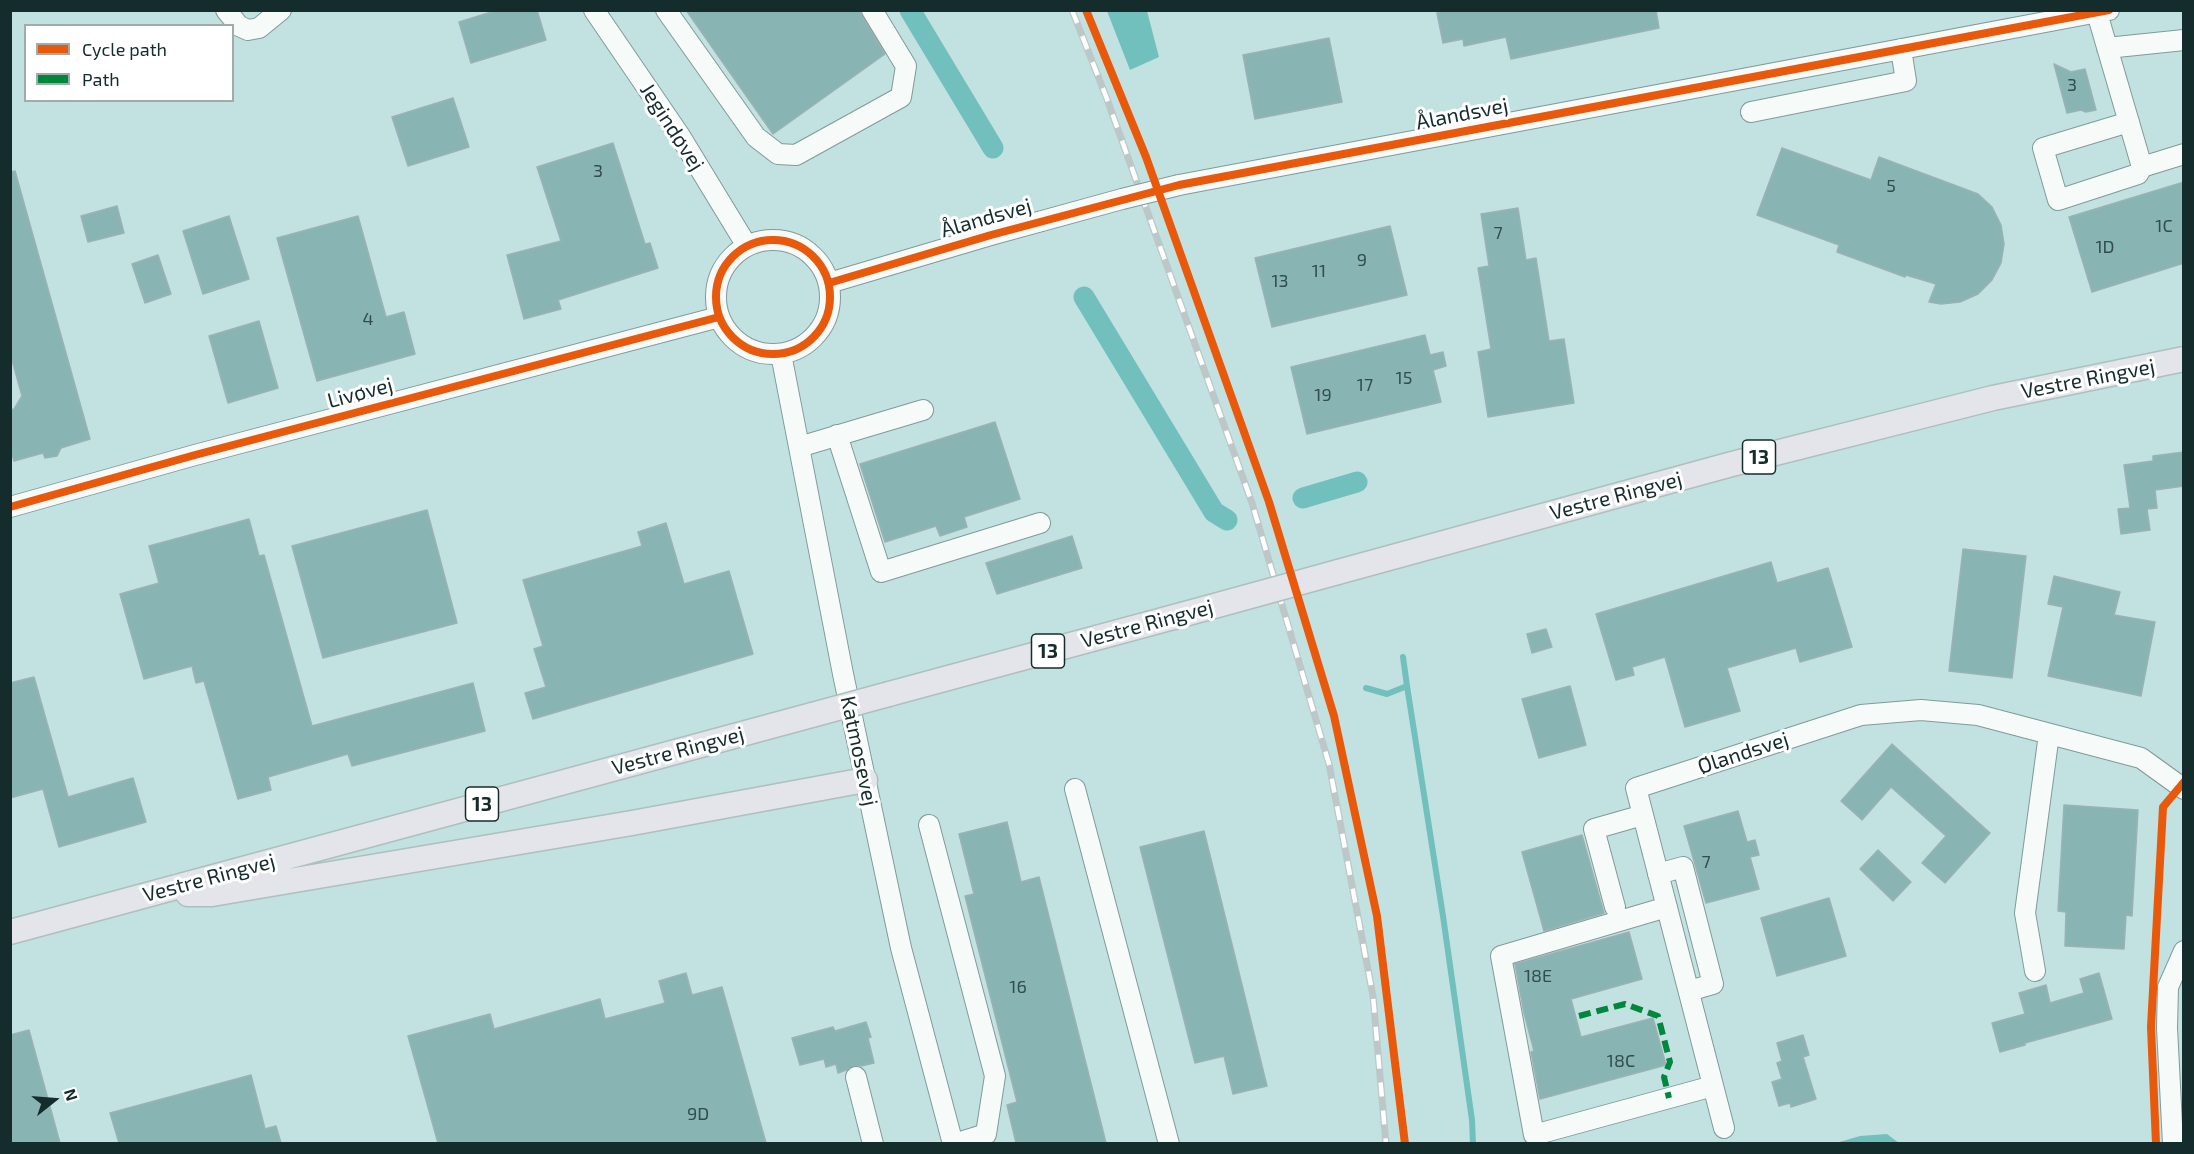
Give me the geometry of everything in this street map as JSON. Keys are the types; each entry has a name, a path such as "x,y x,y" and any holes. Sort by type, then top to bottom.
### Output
{"main road":[{"name":"Vestre Ringvej","path":"10,932 1732,464 1993,398 2184,359"},
{"path":"152,893 212,894 632,823 865,780"}],"street":[{"path":"226,10 238,26 248,30 259,28 281,10"},
{"name":"Jegindøvej","path":"594,10 680,136 747,246"},
{"path":"666,10 756,137 778,154 796,155 901,97 906,66 872,10"},
{"path":"2103,12 2107,48 2142,167"},
{"name":"Ålandsvej","path":"829,284 991,235 1179,185 2103,12"},
{"path":"2107,48 2184,40"},
{"path":"1751,112 1906,81 1901,49"},
{"path":"2129,122 2043,148 2058,200 2138,174 2142,167 2184,154"},
{"path":"763,240 780,240 797,245 811,254 822,267 829,284 828,312 815,337 800,348 782,354 762,354 744,347 729,334 719,317 715,301 717,284 723,268 733,255 763,240"},
{"name":"Livøvej","path":"10,507 195,455 719,317"},
{"name":"Katmosevej","path":"782,354 865,780 901,948 953,1143"},
{"path":"799,447 923,410"},
{"path":"837,435 881,572 1040,523"},
{"name":"Ølandsvej","path":"1724,1128 1636,788 1861,715 1921,710 1978,715 2141,758 2184,789"},
{"path":"2035,971 2025,913 2049,734"},
{"path":"1075,789 1169,1143"},
{"path":"1616,907 1594,829 1643,815"},
{"path":"929,825 994,1076 986,1134 953,1143"},
{"path":"1658,874 1683,867 1686,878 1713,984 1689,991"},
{"path":"1667,907 1501,956 1534,1135 1713,1086"},
{"path":"2173,1143 2167,1028 2168,987 2184,951"},
{"path":"856,1077 873,1143"}],"water":[{"path":"1107,11 1147,11 1159,57 1130,70"},
{"path":"1887,1134 1899,1143 1836,1143 1860,1136"}],"building":[{"path":"498,10 537,10 546,40 471,63 459,22"},
{"path":"686,10 859,10 885,54 773,134"},
{"path":"1448,10 1656,10 1659,28 1511,59 1506,37 1464,46 1463,39 1443,43 1437,13"},
{"path":"1329,38 1342,102 1255,119 1243,55"},
{"path":"2054,64 2071,72 2085,69 2096,110 2067,113"},
{"path":"453,98 469,147 408,166 392,117"},
{"path":"613,143 645,244 650,243 658,268 558,300 561,309 524,319 507,255 561,241 537,167"},
{"path":"1782,148 1871,180 1879,157 1978,194 1992,207 2001,225 2004,244 2001,263 1992,280 1978,294 1960,302 1941,304 1929,302 1936,284 1906,275 1905,277 1837,252 1839,245 1757,215"},
{"path":"15,171 90,439 61,448 57,456 45,458 43,453 14,461 10,448 10,410 14,409 22,396 10,353 10,172"},
{"path":"2184,182 2184,263 2092,292 2069,217"},
{"path":"117,206 124,233 88,242 81,216"},
{"path":"1518,208 1526,260 1536,258 1549,341 1564,339 1574,403 1488,417 1478,352 1491,349 1478,268 1489,266 1481,214"},
{"path":"229,216 249,279 203,294 183,231"},
{"path":"358,216 386,317 404,312 415,354 317,381 277,238"},
{"path":"1390,226 1407,295 1272,327 1255,258"},
{"path":"158,255 171,294 145,303 132,264"},
{"path":"259,321 278,388 228,403 209,336"},
{"path":"1425,335 1430,355 1443,352 1446,366 1433,370 1441,402 1307,434 1291,367"},
{"path":"995,422 1020,499 964,517 967,527 940,536 936,526 885,542 860,464"},
{"path":"2184,452 2184,486 2155,490 2157,508 2147,509 2150,530 2121,534 2118,509 2130,508 2124,465 2153,461 2153,456"},
{"path":"427,510 457,623 323,658 292,546"},
{"path":"249,519 259,556 264,555 312,726 473,683 485,731 352,766 348,754 268,777 271,790 238,799 204,681 196,683 192,666 144,679 120,594 159,583 149,546"},
{"path":"666,523 684,584 729,571 753,654 533,719 525,693 546,687 534,649 543,646 523,580 642,546 638,532"},
{"path":"1072,536 1082,568 997,594 986,563"},
{"path":"1963,549 2026,556 2012,678 1949,671"},
{"path":"1771,562 1777,583 1828,568 1852,647 1800,662 1796,648 1727,668 1740,711 1685,727 1665,657 1632,667 1634,675 1616,680 1596,614"},
{"path":"2054,576 2120,592 2114,615 2155,622 2141,696 2048,676 2063,607 2048,604"},
{"path":"1546,629 1552,647 1532,653 1527,634"},
{"path":"34,677 68,797 133,778 146,822 59,847 43,789 10,798 10,683"},
{"path":"1570,686 1586,745 1539,758 1522,699"},
{"path":"1892,744 1990,833 1945,883 1922,863 1946,836 1891,787 1862,820 1841,801"},
{"path":"2064,805 2138,810 2132,916 2126,915 2124,949 2065,946 2066,912 2058,911"},
{"path":"1738,811 1747,842 1755,840 1759,855 1750,857 1759,889 1706,903 1684,826"},
{"path":"1007,822 1021,882 1039,877 1106,1143 1016,1143 1007,1105 1017,1102 965,896 974,894 959,834"},
{"path":"1204,831 1267,1086 1233,1094 1224,1056 1195,1063 1140,847"},
{"path":"1582,835 1604,913 1544,931 1522,852"},
{"path":"1878,850 1911,882 1893,901 1860,869"},
{"path":"1829,898 1846,956 1777,976 1761,918"},
{"path":"1629,932 1642,979 1571,999 1581,1037 1653,1018 1666,1065 1540,1099 1531,1052 1534,1051 1515,964"},
{"path":"686,973 692,995 722,987 766,1143 438,1143 408,1036 490,1014 494,1029 600,999 605,1019 665,1003 659,981"},
{"path":"2099,973 2112,1019 2000,1052 1992,1023 2025,1014 2019,993 2046,985 2050,1003 2084,993 2080,979"},
{"path":"866,1022 871,1037 868,1038 874,1063 853,1066 838,1073 836,1064 826,1067 824,1059 800,1065 792,1038 833,1027 835,1031"},
{"path":"29,1030 60,1143 10,1143 10,1035"},
{"path":"1803,1035 1809,1055 1803,1057 1816,1099 1791,1107 1790,1103 1779,1106 1772,1082 1782,1079 1777,1063 1782,1061 1777,1043"},
{"path":"251,1075 265,1129 276,1126 281,1143 119,1143 110,1113"}],"waterway":[{"path":"910,10 993,148"},
{"path":"1084,297 1214,512 1227,520"},
{"path":"1303,498 1357,482"},
{"path":"1366,688 1387,694 1407,686 1403,657"},
{"path":"1407,686 1443,916 1472,1120 1473,1144"}],"railway":[{"path":"1072,10 1107,99 1252,503 1329,764 1373,996 1386,1144"}],"marked path":[{"path":"1579,1016 1625,1004 1658,1016 1670,1062 1664,1077 1669,1098"}],"cycle path":[{"path":"1086,10 1146,157 1269,502 1334,716 1377,916 1405,1144"},
{"path":"829,283 991,235 1179,185 2109,10"},
{"path":"773,240 795,244 805,249 821,265 826,275 830,297 826,319 821,329 805,345 795,350 773,354 751,350 741,345 725,329 720,319 716,297 720,275 725,265 741,249 751,244 773,240"},
{"path":"10,507 195,455 719,317"},
{"path":"2156,1144 2151,1027 2163,807 2184,782"}]}
